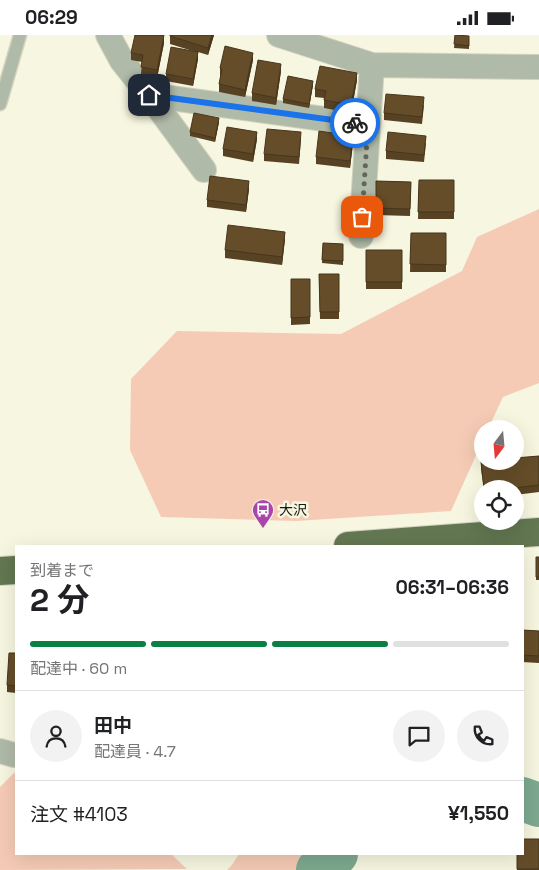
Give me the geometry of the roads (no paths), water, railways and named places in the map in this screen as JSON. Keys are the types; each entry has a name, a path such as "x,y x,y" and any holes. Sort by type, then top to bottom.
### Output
{"highway":[{"path":"363,545 539,533"},
{"path":"0,571 15,570"}],"street":[{"path":"108,35 122,61 204,170"},
{"path":"279,35 372,65 539,67"},
{"path":"361,236 372,65"},
{"path":"149,95 368,125"}],"lane":[{"path":"0,104 20,35"}],"waterway":[{"path":"524,800 539,805"},
{"path":"318,870 335,855"}],"place":[{"name":"大沢","path":"263,529"}]}
